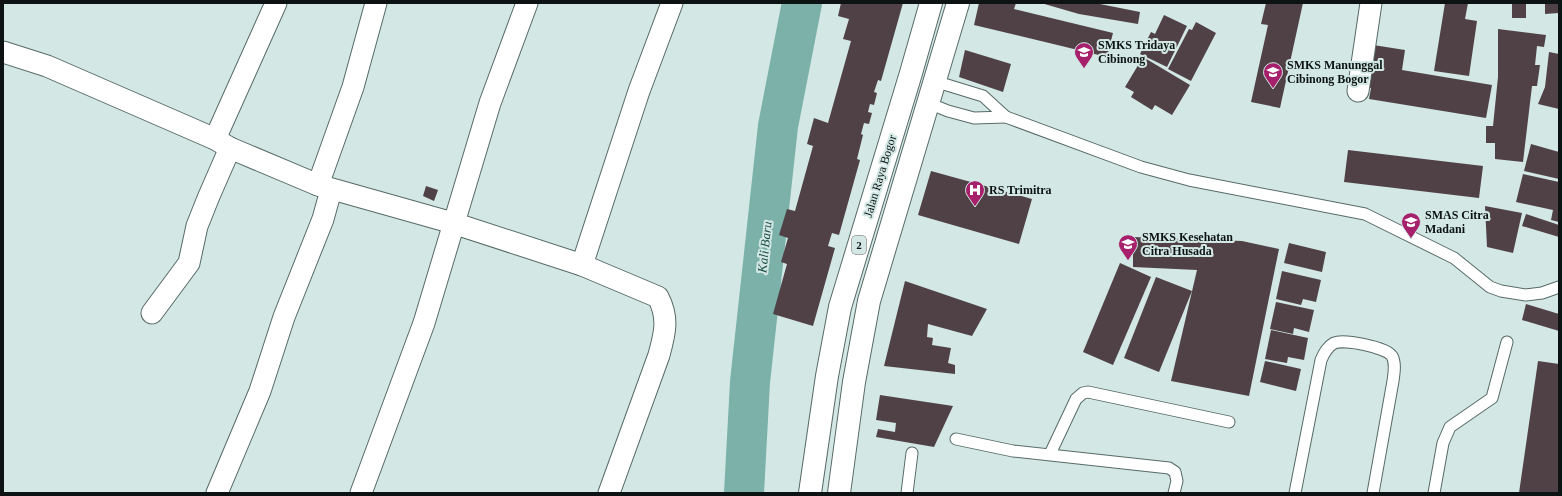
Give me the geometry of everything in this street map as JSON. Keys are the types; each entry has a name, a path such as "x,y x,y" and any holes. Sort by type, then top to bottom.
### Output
{"highway":[{"name":"Jalan Raya Bogor","path":"810,493 827,376 840,307 931,3"},
{"name":"Jalan Raya Bogor","path":"838,493 854,382 869,301 958,3"},
{"path":"911,73 934,81"},
{"path":"904,95 928,103"}],"street":[{"path":"152,313 189,263 197,226 208,196 223,144 276,3"},
{"path":"217,493 260,391 284,317 323,219 324,188 376,3"},
{"path":"361,493 424,323 490,103 526,3"},
{"path":"582,265 639,91 672,3"},
{"path":"1358,91 1370,3"},
{"path":"3,52 47,66 324,188 453,223 582,265 658,297 663,306 665,332 659,354 609,493"}],"lane":[{"path":"934,81 983,96 1006,117"},
{"path":"928,103 948,111 974,118 1006,117 1142,167 1197,181 1365,214 1454,258 1490,287 1501,291 1526,295 1536,294 1559,287"},
{"path":"1295,493 1321,360 1327,348 1338,342 1355,342 1386,351 1393,357 1395,369 1373,493"},
{"path":"1434,493 1443,443 1450,427 1492,398 1507,342"},
{"path":"1050,454 1076,399 1083,393 1088,392 1229,422"},
{"path":"956,439 1013,451 1169,468 1175,472 1178,481 1174,493"},
{"path":"907,493 912,453"}],"building":[{"path":"841,3 903,3 881,81 878,80 874,92 877,93 874,105 870,104 868,112 872,113 869,124 864,123 861,134 863,135 857,159 860,160 839,235 832,233 828,246 835,248 813,326 773,314 787,264 781,262 788,238 779,235 787,209 795,211 813,146 807,144 814,118 828,123 851,41 843,39 849,19 838,16"},
{"path":"979,3 1016,3 1014,9 1113,33 1107,57 974,25"},
{"path":"1041,3 1095,3 1140,12 1138,24 1079,14"},
{"path":"1266,3 1303,3 1280,108 1251,102 1268,25 1261,24"},
{"path":"1445,3 1468,3 1465,19 1477,21 1469,76 1434,71"},
{"path":"1512,3 1526,3 1526,18 1512,18"},
{"path":"1545,3 1559,3 1559,13 1545,14"},
{"path":"1164,15 1187,26 1167,67 1140,54 1151,32 1155,34"},
{"path":"1196,22 1216,33 1191,81 1168,69 1189,29 1192,30"},
{"path":"1498,29 1546,35 1544,47 1537,46 1535,65 1540,65 1537,86 1532,86 1523,162 1495,159 1495,143 1486,143 1486,126 1493,126 1498,77"},
{"path":"1367,44 1405,50 1402,70 1492,85 1486,118 1369,99 1371,88 1360,86"},
{"path":"965,50 1011,64 1003,92 959,77"},
{"path":"1549,52 1559,54 1559,109 1538,104 1545,87"},
{"path":"1143,57 1190,85 1172,115 1155,105 1152,110 1131,97 1134,92 1125,87"},
{"path":"1531,144 1559,152 1559,179 1524,171"},
{"path":"1348,150 1483,166 1479,198 1344,182"},
{"name":"RS Trimitra","path":"931,171 1032,199 1019,244 918,215"},
{"path":"1523,174 1559,182 1559,222 1551,220 1553,210 1516,202"},
{"path":"426,186 438,190 434,201 423,196"},
{"path":"1485,206 1522,213 1513,253 1487,247"},
{"path":"1526,214 1559,225 1559,237 1522,226"},
{"path":"1133,237 1242,241 1279,249 1249,396 1171,381 1197,270 1133,267"},
{"path":"1289,243 1326,252 1322,272 1284,263"},
{"path":"1120,263 1151,277 1113,365 1083,352"},
{"path":"1282,271 1321,280 1316,302 1303,299 1301,305 1276,299"},
{"path":"1156,277 1192,291 1159,372 1124,358"},
{"path":"905,281 987,309 972,336 928,324 927,337 933,338 932,345 951,348 948,363 955,365 955,374 884,366"},
{"path":"1276,302 1314,310 1309,332 1294,328 1293,334 1270,329"},
{"path":"1526,304 1559,314 1559,331 1522,320"},
{"path":"1271,330 1308,338 1304,360 1288,357 1287,363 1265,359"},
{"path":"1265,361 1301,369 1296,391 1260,382"},
{"path":"1538,361 1559,364 1559,493 1519,493"},
{"path":"880,395 953,406 934,447 876,437 878,429 895,432 896,423 876,420"}],"waterway":[{"name":"Kali Baru","path":"744,493 750,382 778,126 802,3"}],"place":[{"name":"SMKS Tridaya Cibinong","path":"1084,69"},
{"name":"SMKS Manunggal Cibinong Bogor","path":"1273,89"},
{"name":"RS Trimitra","path":"975,207"},
{"name":"SMAS Citra Madani","path":"1411,239"},
{"name":"SMKS Kesehatan Citra Husada","path":"1128,261"}]}
